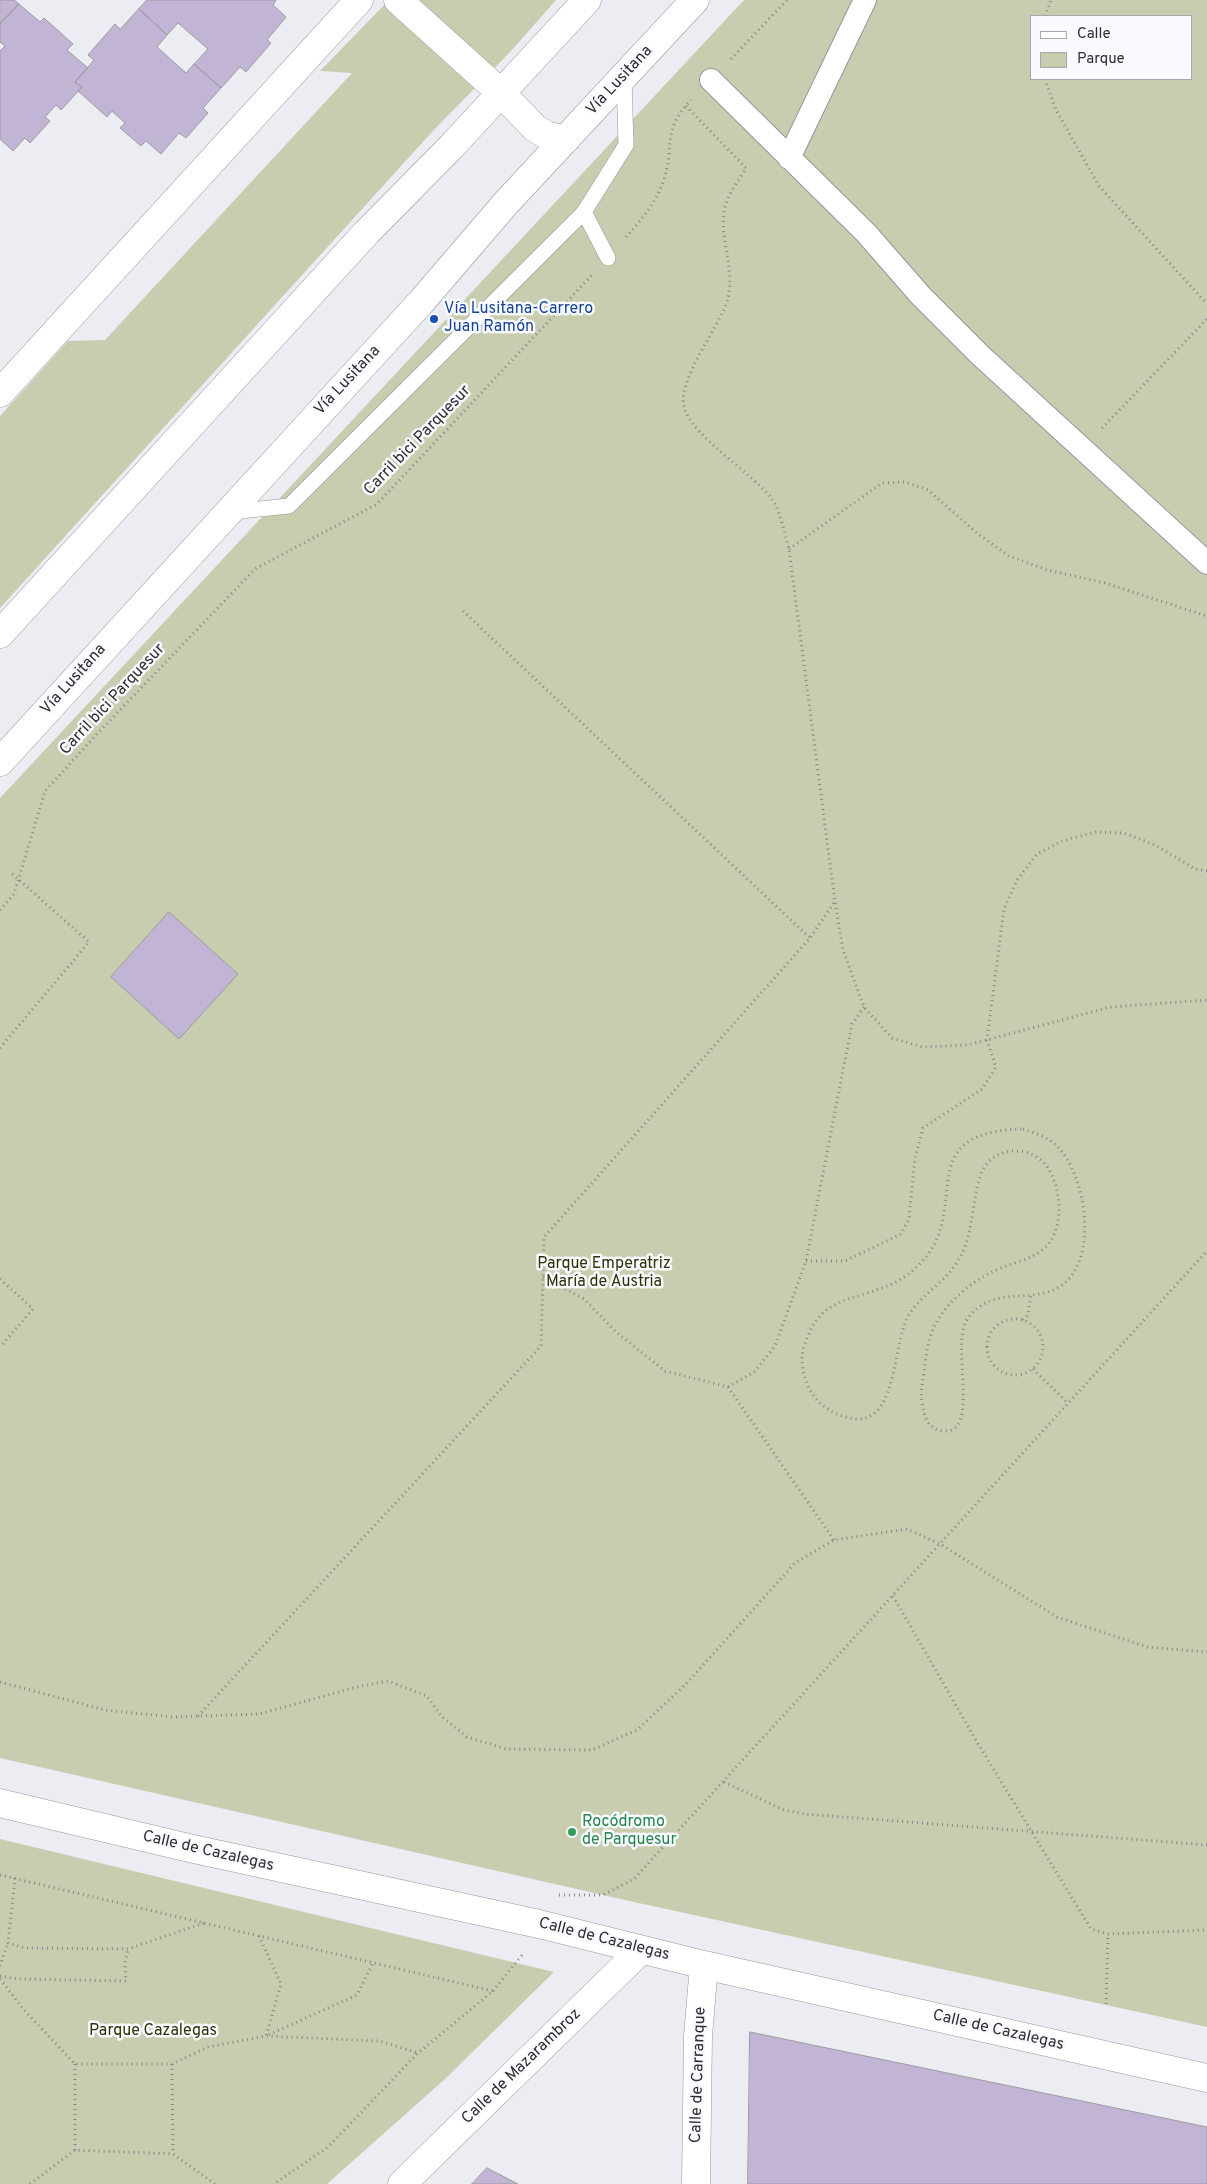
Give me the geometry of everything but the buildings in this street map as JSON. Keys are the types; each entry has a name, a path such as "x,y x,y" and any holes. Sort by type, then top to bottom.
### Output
{"street":[{"path":"0,392 359,0"},
{"path":"398,0 501,93 534,128 548,136 566,140"},
{"path":"0,634 367,232 501,93 587,0"},
{"name":"Vía Lusitana","path":"0,762 421,302 506,203 696,0"},
{"path":"789,158 865,0"},
{"path":"710,80 866,233 921,296 980,356 1207,563"},
{"name":"Calle de Cazalegas","path":"0,1804 188,1848 539,1924 704,1965 1207,2078"},
{"name":"Calle de Mazarambroz","path":"402,2184 641,1950"},
{"name":"Calle de Carranque","path":"696,2184 698,2036 704,1965"}],"lane":[{"path":"226,513 289,506 584,212 626,145 624,77"},
{"path":"584,212 608,258"}],"path":[{"name":"Carril bici Parquesur","path":"0,910 14,894 45,792 255,569 377,504 608,258 653,204 664,181 671,130 676,117 787,0"},
{"path":"1045,15 1051,0"},
{"path":"1045,80 1056,110 1099,186 1207,304"},
{"path":"686,106 746,168 724,209 723,227 730,273 728,298 690,375 685,392 685,409 704,437 739,466 773,500 789,549 835,902 843,950 864,1008 892,1038 922,1046 968,1045 1110,1008 1207,1000"},
{"path":"1083,449 1207,319"},
{"path":"789,549 882,483 905,482 928,490 978,534 1009,556 1047,570 1104,583 1207,616"},
{"path":"463,611 810,938"},
{"path":"806,1261 845,1261 901,1234 909,1219 915,1158 923,1128 982,1090 996,1067 987,1040 1004,909 1017,880 1038,854 1062,841 1096,832 1124,833 1155,845 1195,869 1207,871"},
{"path":"0,1048 89,942 10,872"},
{"path":"198,1716 541,1346 544,1237 810,938 835,902"},
{"path":"728,1388 754,1372 775,1346 806,1261 852,1024 864,1008"},
{"path":"1023,1129 1042,1136 1056,1145 1075,1172 1081,1193 1085,1221 1083,1242 1079,1260 1071,1277 1050,1292 1031,1294 1002,1296 988,1301 976,1309 965,1322 960,1344 964,1410 960,1422 952,1430 944,1431 928,1424 923,1414 920,1394 934,1326 945,1309 977,1280 1045,1249 1054,1235 1059,1207 1056,1186 1048,1168 1035,1156 1020,1151 1003,1151 988,1160 981,1172 970,1235 958,1262 910,1313 902,1333 892,1380 878,1411 870,1418 859,1419 836,1414 822,1405 806,1384 801,1357 813,1325 832,1305 840,1300 892,1285 924,1260 938,1240 943,1225 947,1175 953,1158 966,1144 983,1135 1002,1130 1023,1129"},
{"path":"558,1895 603,1895 634,1880 1207,1251"},
{"path":"543,1277 584,1299 616,1332 665,1370 728,1388 834,1540"},
{"path":"0,1279 33,1309 0,1347"},
{"path":"1023,1320 1028,1315 1031,1294"},
{"path":"1014,1318 1031,1323 1042,1337 1043,1354 1033,1369 1017,1374 1008,1374 993,1364 987,1348 988,1339 998,1325 1014,1318"},
{"path":"1033,1369 1068,1403"},
{"path":"0,1682 105,1710 173,1717 260,1714 357,1687 388,1681 427,1696 442,1717 468,1737 506,1749 592,1750 638,1730 686,1684 795,1563 834,1540 907,1529 940,1544 1057,1616 1147,1647 1207,1652"},
{"path":"893,1596 977,1742 1091,1929 1108,1934 1207,1930"},
{"path":"724,1782 784,1810 805,1814 1207,1845"},
{"path":"0,1875 493,1991"},
{"path":"0,1966 8,1943 15,1878"},
{"path":"8,1943 25,1948 128,1949 206,1923"},
{"path":"1106,2004 1108,1934"},
{"path":"259,1936 281,1984 266,2036"},
{"path":"0,1977 126,1981 125,1963 128,1949"},
{"path":"274,2184 328,2148 418,2053 493,1991 522,1955"},
{"path":"266,2036 357,1995 373,1963"},
{"path":"0,1977 26,2011 75,2064 75,2150"},
{"path":"75,2064 172,2064 208,2047 266,2036 380,2041 418,2053"},
{"path":"172,2064 172,2154"},
{"path":"30,2184 75,2150 172,2154 215,2184"}],"green space":[{"path":"389,0 556,0 511,51 431,133 0,608 0,416 68,341 105,340 352,73 320,71"},
{"name":"Parque Emperatriz María de Austria","path":"744,0 1207,0 1207,2027 625,1900 0,1758 0,798"},
{"name":"Parque Cazalegas","path":"0,1839 554,1972 445,2079 327,2184 0,2184"}],"place":[{"name":"Vía Lusitana-Carrero Juan Ramón","path":"434,319"},
{"name":"Rocódromo de Parquesur","path":"572,1832"}]}
